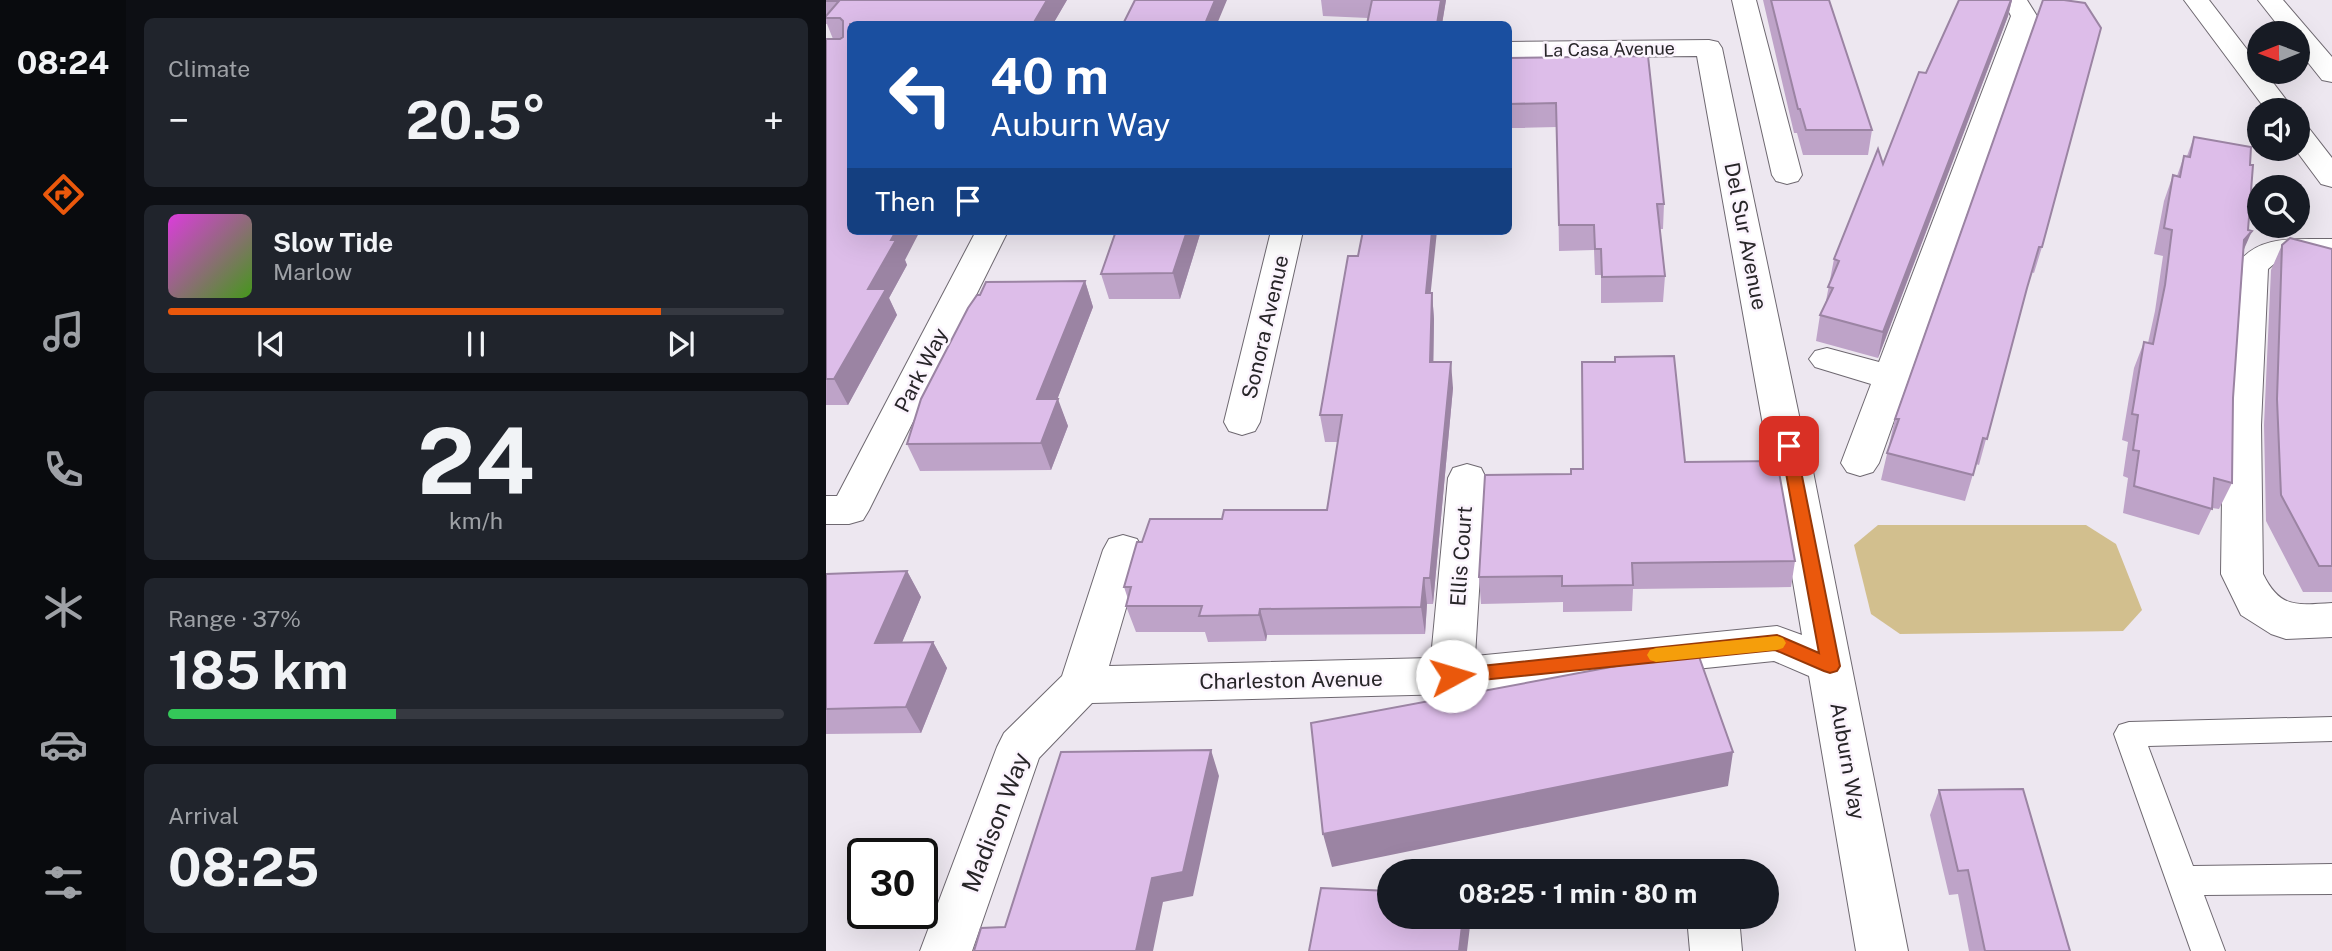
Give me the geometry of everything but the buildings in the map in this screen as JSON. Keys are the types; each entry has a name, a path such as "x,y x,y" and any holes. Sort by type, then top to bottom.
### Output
{"street":[{"path":"1744,0 1787,175"},
{"path":"1860,463 2024,16 2015,0"},
{"path":"2196,0 2271,98"},
{"path":"2270,0 2332,74"},
{"name":"La Casa Avenue","path":"1512,50 1709,48"},
{"name":"Del Sur Avenue","path":"1709,48 1785,435"},
{"path":"2310,149 2332,178"},
{"name":"Park Way","path":"838,510 990,235"},
{"name":"Sonora Avenue","path":"1242,422 1286,235"},
{"path":"2332,249 2272,250 2252,266 2242,425 2242,574 2256,603 2286,622 2332,620"},
{"path":"1827,359 1892,377"},
{"name":"Auburn Way","path":"1785,435 1882,951"},
{"name":"Ellis Court","path":"1452,676 1466,478"},
{"name":"Madison Way","path":"946,951 1020,747 1081,685 1123,550"},
{"name":"Charleston Avenue","path":"1081,685 1452,676 1777,643 1830,666"},
{"path":"1714,929 1716,951"}],"lane":[{"path":"2208,951 2129,734 2332,729"},
{"path":"2183,881 2332,879"}],"shaded area":[{"path":"1878,525 2086,525 2116,544 2142,610 2123,631 1900,634 1871,614 1854,545"}],"slow traffic":[{"path":"1656,655 1777,643"}],"route":[{"path":"1452,676 1777,643 1830,666 1789,446"}]}
